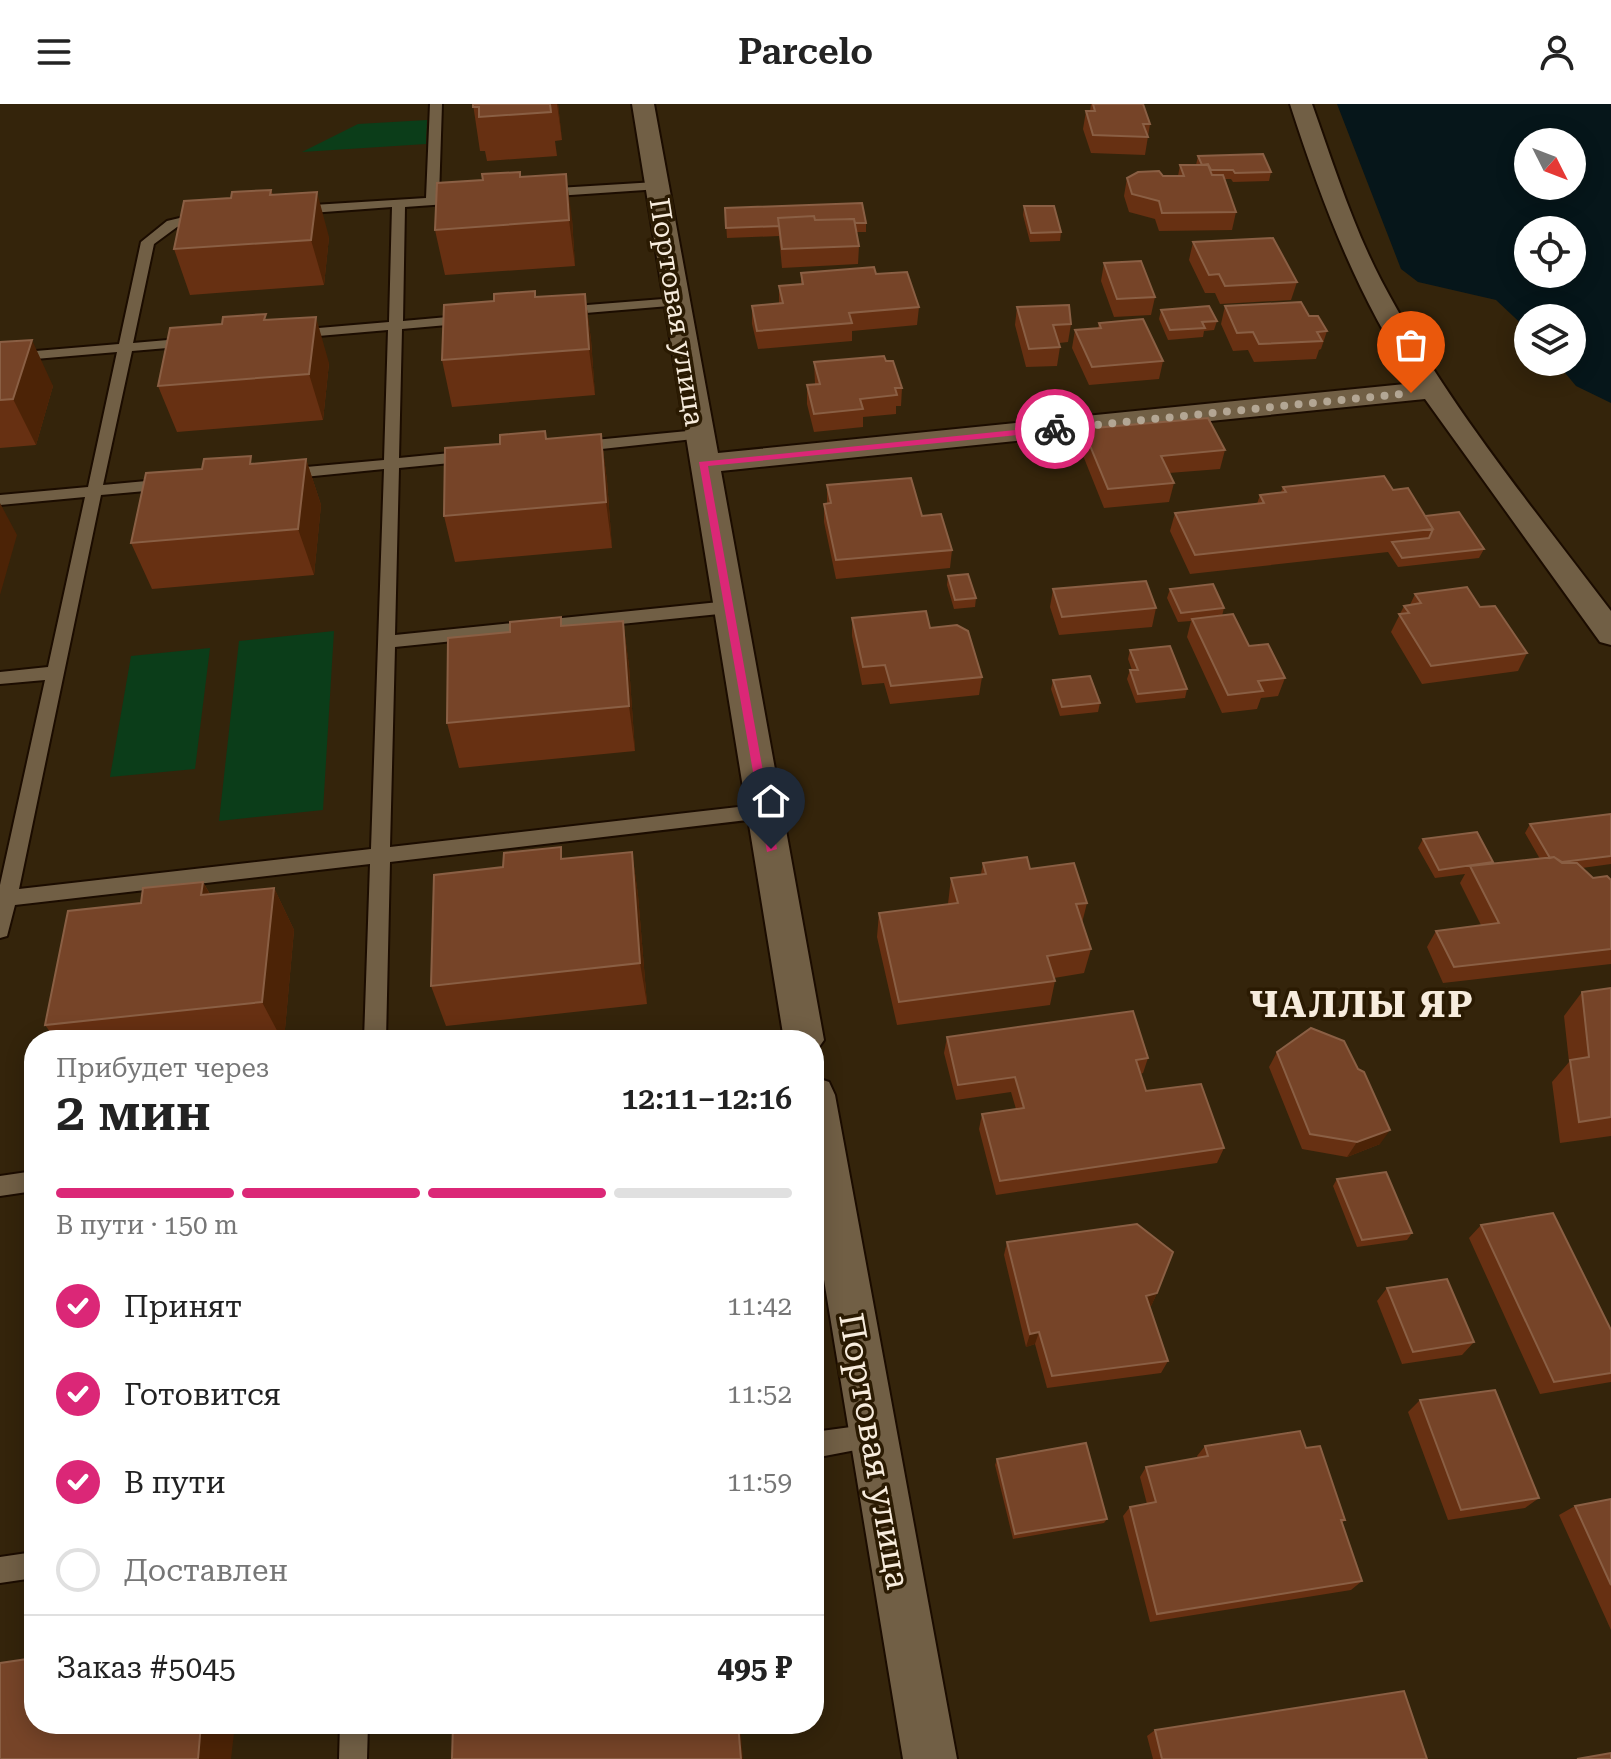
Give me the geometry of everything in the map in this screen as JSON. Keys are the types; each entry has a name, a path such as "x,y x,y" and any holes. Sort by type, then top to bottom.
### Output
{"street":[{"name":"Портовая улица","path":"643,104 700,450 802,1030"},
{"path":"1301,104 1367,278 1433,390 1611,634"},
{"path":"700,450 1433,390"},
{"name":"Портовая улица","path":"824,1153 930,1759"}],"lane":[{"path":"432,201 436,104"},
{"path":"527,194 656,186"},
{"path":"272,211 479,197"},
{"path":"375,1030 399,203"},
{"path":"0,930 3,898 148,242 163,228 182,220 225,214"},
{"path":"544,313 676,302"},
{"path":"284,334 485,318"},
{"path":"0,358 204,341"},
{"path":"559,448 700,450"},
{"path":"266,475 483,455"},
{"path":"0,500 188,483"},
{"path":"386,642 729,607"},
{"path":"0,678 55,673"},
{"path":"3,898 765,811"},
{"path":"0,1186 24,1182"},
{"path":"824,1443 873,1436"},
{"path":"0,1570 24,1566"},
{"path":"353,1759 354,1734"}],"green space":[{"path":"427,120 426,144 302,152 358,124"},
{"path":"334,631 323,810 219,821 239,641"},
{"path":"210,648 195,769 110,777 131,656"}],"shaded area":[{"path":"1337,104 1611,104 1611,403 1576,386 1568,376 1586,376 1586,304 1514,304 1514,317 1496,300 1418,282 1401,269"}],"building":[{"path":"473,104 550,104 551,112 479,117 479,107 473,107"},
{"path":"1093,104 1143,104 1150,124 1143,124 1148,137 1093,135 1086,111 1095,111"},
{"path":"1263,154 1271,172 1211,170 1208,164 1202,165 1198,156"},
{"path":"1180,165 1208,165 1212,175 1223,175 1236,212 1162,213 1159,201 1132,194 1127,178 1138,172 1159,171 1163,176 1184,176"},
{"path":"520,172 520,177 566,174 569,220 435,230 437,183 483,180 482,174"},
{"path":"271,190 270,195 317,192 311,240 174,249 184,201 231,198 232,192"},
{"path":"862,203 866,223 855,223 854,219 815,220 814,216 778,218 779,226 726,228 725,208"},
{"path":"1024,206 1054,206 1061,232 1031,233"},
{"path":"814,216 815,220 854,219 859,246 782,249 778,218"},
{"path":"1273,238 1297,282 1225,286 1219,274 1209,275 1193,242"},
{"path":"1141,261 1155,297 1117,299 1104,263"},
{"path":"874,267 876,274 907,272 919,307 849,313 852,323 757,331 752,306 783,303 779,286 803,284 801,273"},
{"path":"535,291 535,297 585,294 589,349 442,360 444,305 494,301 494,294"},
{"path":"1301,302 1309,316 1318,316 1327,331 1317,332 1322,341 1259,344 1253,332 1237,333 1225,306"},
{"path":"1069,305 1071,324 1053,325 1060,347 1029,349 1017,307"},
{"path":"1209,306 1217,321 1202,322 1205,328 1170,330 1161,310"},
{"path":"266,314 264,320 316,317 309,374 158,386 170,328 222,324 223,317"},
{"path":"1143,319 1163,361 1092,367 1075,330 1101,328 1099,323"},
{"path":"32,340 13,399 0,400 0,342"},
{"path":"884,356 886,361 893,361 902,388 895,388 897,395 860,399 863,409 814,414 807,385 820,384 814,362"},
{"path":"1208,418 1225,450 1161,456 1174,483 1108,489 1083,429"},
{"path":"545,431 546,439 601,434 606,502 444,516 445,448 500,444 500,435"},
{"path":"251,456 250,464 306,459 298,529 131,543 146,473 202,469 204,459"},
{"path":"1384,476 1393,490 1408,488 1433,529 1195,555 1175,513 1264,503 1260,495 1286,492 1283,487"},
{"path":"911,478 922,516 941,514 952,550 836,560 824,504 831,503 827,485"},
{"path":"1459,512 1484,549 1402,558 1392,542 1429,538 1433,529 1425,516"},
{"path":"968,574 976,598 955,600 948,576"},
{"path":"1146,581 1156,608 1062,617 1053,589"},
{"path":"1213,584 1224,608 1181,613 1170,589"},
{"path":"1467,587 1480,607 1495,606 1527,653 1431,666 1399,614 1409,613 1404,606 1421,603 1415,594"},
{"path":"926,611 930,628 957,625 968,631 982,677 891,686 885,665 863,667 852,618"},
{"path":"1233,614 1249,646 1268,644 1285,678 1258,681 1263,691 1228,695 1192,619"},
{"path":"561,617 561,626 623,621 629,706 447,723 448,638 510,632 510,622"},
{"path":"1170,646 1187,689 1138,694 1130,670 1138,670 1130,650"},
{"path":"1090,676 1100,703 1062,707 1053,680"},
{"path":"1611,814 1611,856 1562,862 1550,858 1530,824"},
{"path":"1477,832 1493,862 1439,870 1423,839"},
{"path":"561,847 561,859 632,852 640,963 431,986 434,875 503,867 504,853"},
{"path":"1027,857 1030,869 1074,863 1087,903 1076,904 1091,949 1047,956 1055,981 899,1002 879,913 958,903 951,878 986,874 983,863"},
{"path":"1554,857 1562,863 1577,863 1593,878 1607,876 1611,880 1611,949 1454,967 1436,931 1499,923 1470,866"},
{"path":"203,882 201,895 274,888 262,1002 45,1025 68,911 141,903 143,888"},
{"path":"1611,988 1611,1117 1579,1122 1570,1060 1589,1057 1582,992"},
{"path":"1133,1011 1148,1058 1136,1060 1146,1091 1201,1084 1224,1148 1000,1181 982,1114 1024,1108 1015,1077 958,1085 947,1037"},
{"path":"1311,1028 1344,1041 1358,1069 1364,1072 1390,1130 1357,1142 1310,1134 1277,1052"},
{"path":"1386,1172 1412,1233 1362,1240 1337,1179"},
{"path":"1553,1213 1611,1330 1611,1373 1554,1382 1481,1225"},
{"path":"1137,1224 1173,1252 1157,1293 1146,1296 1168,1361 1052,1376 1039,1332 1030,1334 1007,1242"},
{"path":"1447,1279 1474,1342 1413,1352 1387,1288"},
{"path":"1495,1390 1539,1498 1461,1510 1420,1400"},
{"path":"1300,1431 1306,1448 1320,1446 1362,1581 1157,1614 1130,1507 1156,1502 1146,1467 1208,1456 1205,1446"},
{"path":"1086,1443 1107,1519 1015,1534 997,1459"},
{"path":"1611,1499 1611,1585 1575,1506"},
{"path":"24,1659 24,1734 200,1734 198,1759 0,1759 0,1663"},
{"path":"1404,1691 1427,1759 1162,1759 1155,1730"},
{"path":"453,1734 739,1734 741,1759 452,1759"},
{"path":"1611,1753 1611,1759 1577,1759"}],"way so far":[{"path":"1055,429 1411,393"}],"district":[{"name":"ЧАЛЛЫ ЯР","path":"1362,1005"}],"route":[{"path":"771,849 721,552 703,464 1055,429"}]}
